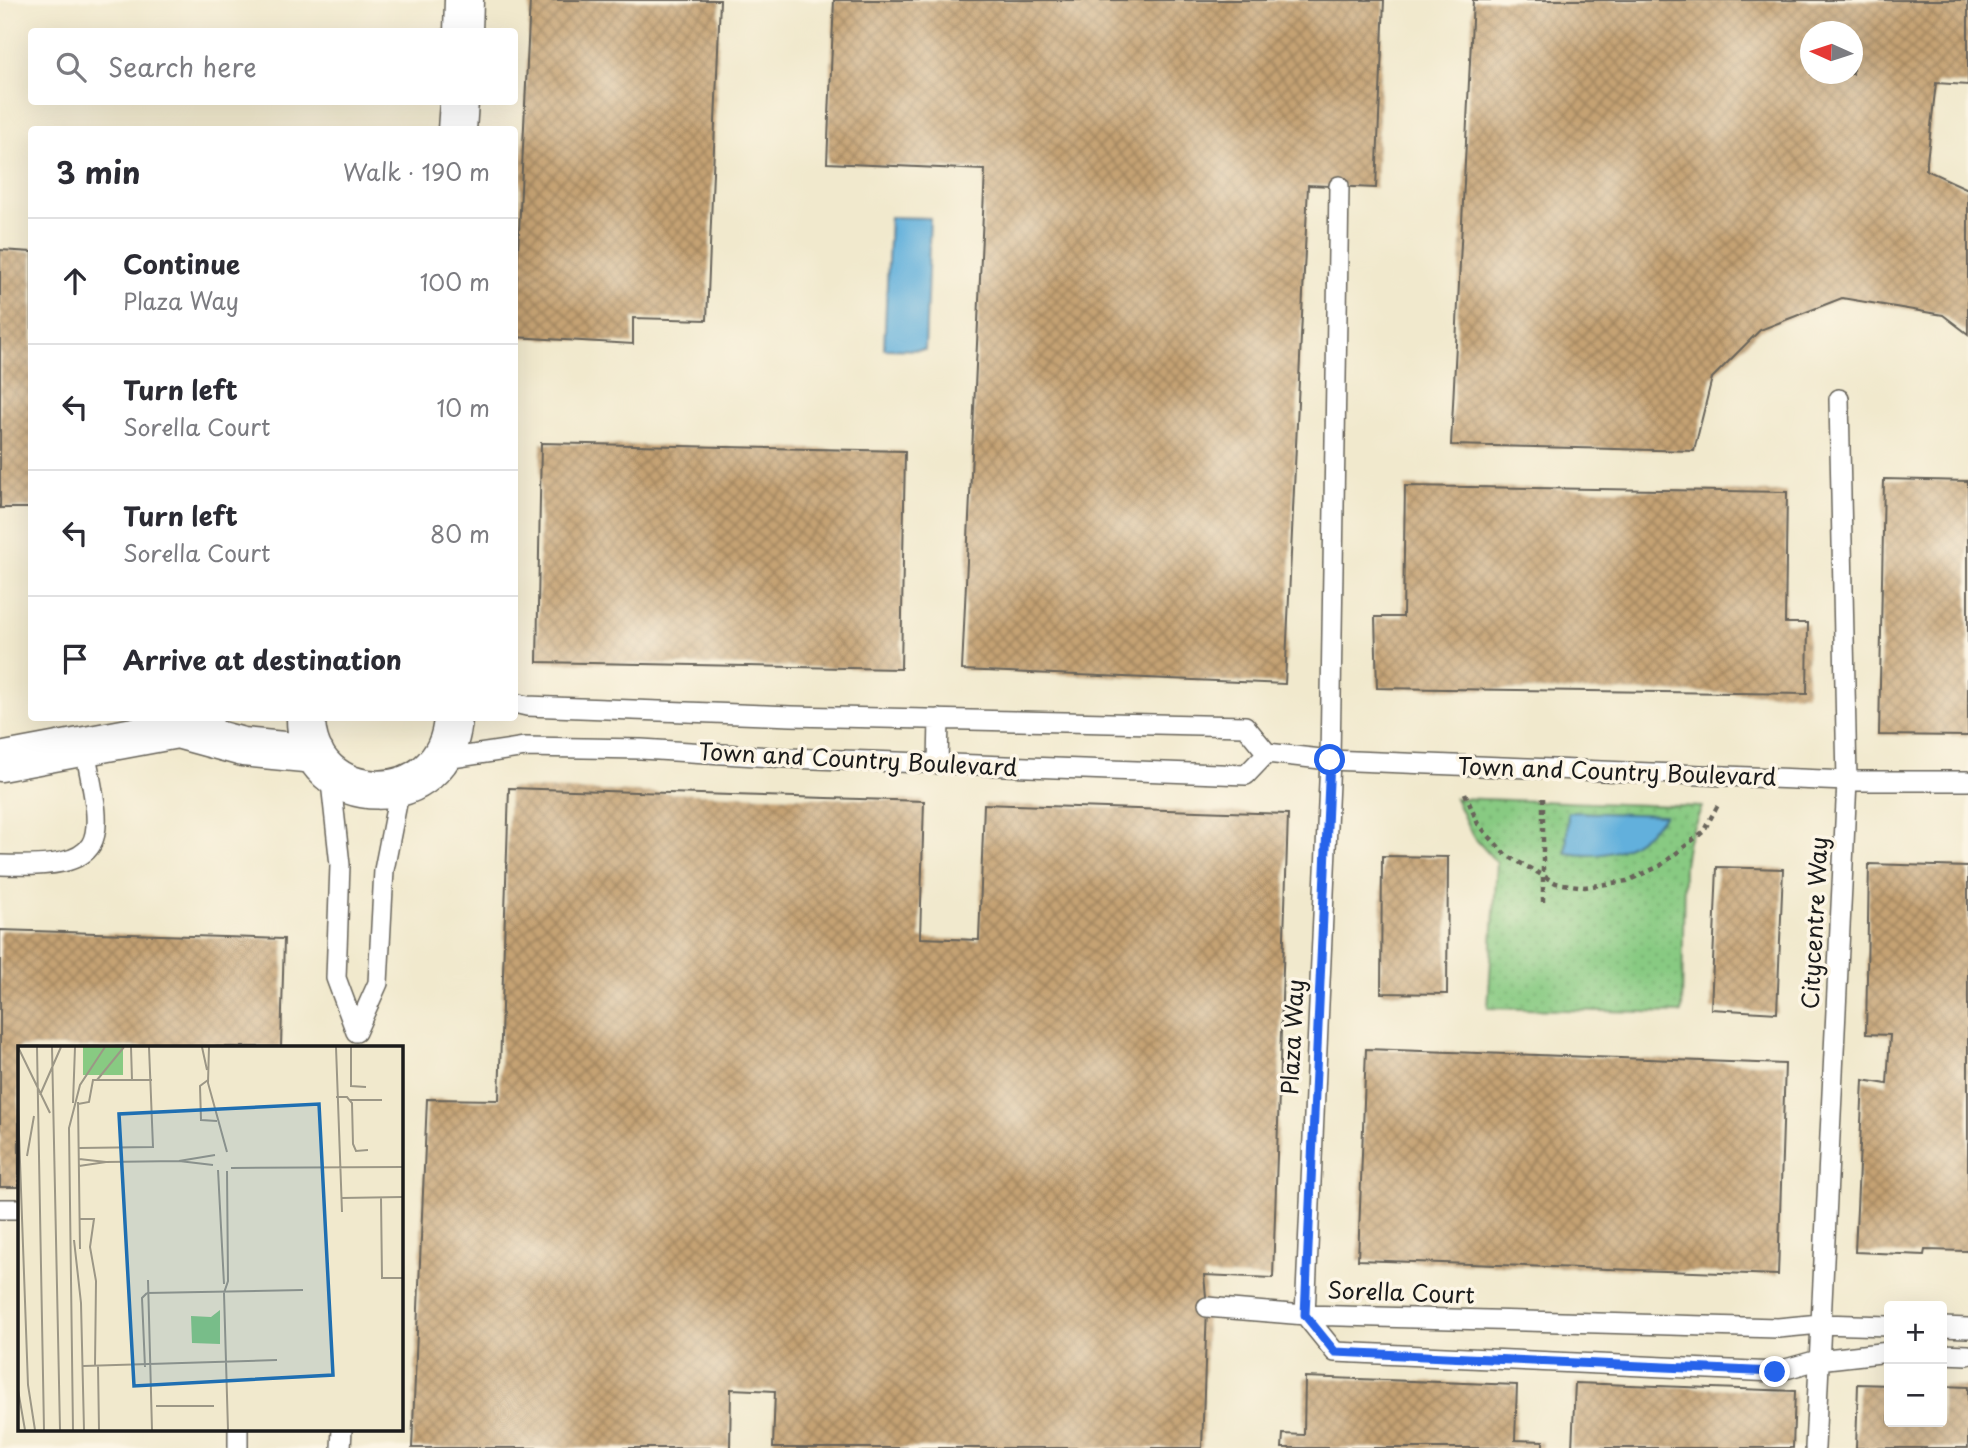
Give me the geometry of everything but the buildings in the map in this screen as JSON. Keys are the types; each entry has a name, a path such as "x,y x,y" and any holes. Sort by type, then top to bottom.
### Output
{"street":[{"path":"463,28 464,0"},
{"path":"457,126 459,105"},
{"path":"0,762 190,723 243,747 317,748 351,786 375,791 400,788 422,777 439,760 449,741 452,721"}],"lane":[{"name":"Plaza Way","path":"1305,1315 1330,760 1339,186"},
{"name":"Citycentre Way","path":"1815,1448 1847,781 1839,399"},
{"name":"Town and Country Boulevard","path":"518,705 791,716 1245,726 1267,753 1330,760 1847,781 1968,781"},
{"path":"937,764 939,719"},
{"path":"0,864 36,866 68,861 89,851 97,834 97,805 84,746"},
{"name":"Town and Country Boulevard","path":"439,760 525,747 641,749 788,758 1247,775 1267,753"},
{"path":"317,748 340,864 336,978 356,1039"},
{"path":"356,1039 378,983 384,870 400,788"},
{"path":"0,1209 18,1209"},
{"path":"1208,1307 1305,1315"},
{"name":"Sorella Court","path":"1305,1315 1778,1328 1820,1324 1884,1326"},
{"name":"Sorella Court","path":"1305,1315 1335,1352 1775,1372 1818,1360 1884,1353"},
{"path":"1947,1327 1968,1328"},
{"path":"1947,1354 1968,1355"},
{"path":"238,1448 239,1430"},
{"path":"341,1448 342,1430"}],"path":[{"path":"1542,902 1544,769"},
{"path":"1462,787 1478,824 1506,855 1556,883 1585,887 1627,881 1660,866 1703,832 1724,795"}],"green space":[{"path":"1455,798 1702,807 1688,840 1684,864 1682,1013 1488,1008 1497,863 1472,835"}],"water":[{"path":"890,217 930,218 925,350 884,349"},
{"path":"1568,812 1665,815 1633,844 1609,853 1582,855 1566,853"}],"route":[{"path":"1330,760 1305,1315 1335,1352 1775,1372"}]}
